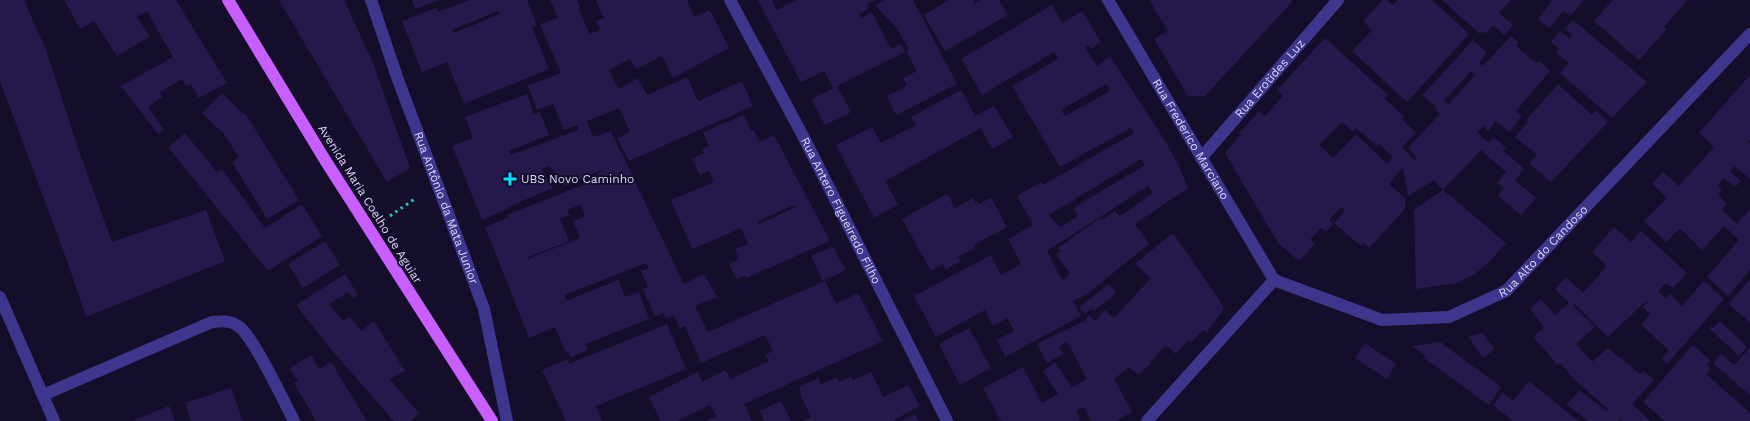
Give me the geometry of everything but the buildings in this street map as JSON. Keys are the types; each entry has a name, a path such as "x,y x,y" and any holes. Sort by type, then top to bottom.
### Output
{"main road":[{"name":"Avenida Maria Coelho de Aguiar","path":"228,0 325,160 492,421"}],"street":[{"name":"Rua Antônio da Mata Junior","path":"371,0 397,77 484,309 506,421"},
{"name":"Rua Antero Figueiredo Filho","path":"730,0 804,136 947,421"},
{"name":"Rua Frederico Marciano","path":"1108,0 1274,280"},
{"name":"Rua Erotides Luz","path":"1201,158 1338,0"},
{"name":"Rua Alto do Candoso","path":"1274,280 1382,320 1449,317 1506,291 1750,34"},
{"path":"1147,421 1274,280"},
{"path":"0,297 54,421"},
{"path":"43,395 212,322 227,321 240,326 250,339 294,421"}],"path":[{"path":"369,229 437,184"}],"place":[{"name":"UBS Novo Caminho","path":"510,179"}]}
